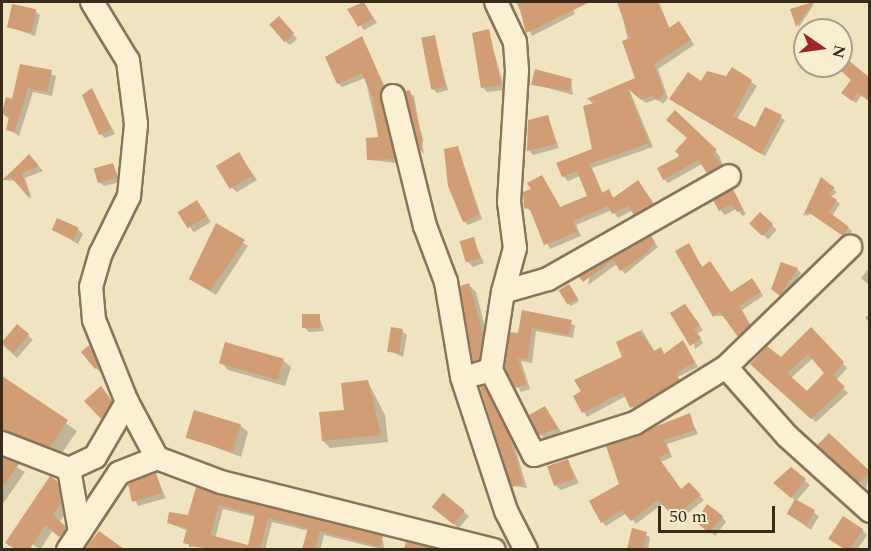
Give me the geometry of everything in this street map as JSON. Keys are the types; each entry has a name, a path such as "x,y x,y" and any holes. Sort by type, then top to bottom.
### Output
{"street":[{"path":"92,2 128,61 133,83 135,173 92,287 94,320 127,402 157,458 221,482 494,549"},
{"path":"496,2 515,42 517,71 509,214 515,248 503,292 491,370 529,451 540,455 635,423 726,367 850,247"},
{"path":"393,96 425,226 446,282 462,377 506,511 526,549"},
{"path":"503,292 548,279 729,176"},
{"path":"726,367 787,436 870,511"},
{"path":"462,377 491,370"},
{"path":"2,443 69,469 95,457 127,402"},
{"path":"74,541 119,473 157,458"},
{"path":"69,469 74,541"}],"building":[{"path":"364,2 373,18 358,27 347,9"},
{"path":"518,2 590,2 526,33"},
{"path":"617,2 657,2 669,28 679,21 691,40 654,64 664,93 658,101 652,96 641,100 627,88 649,143 589,164 602,193 609,189 613,198 638,180 653,203 634,215 628,206 612,214 608,206 573,221 577,232 544,245 529,207 524,209 523,192 531,189 527,183 542,175 560,207 587,196 577,171 562,177 556,163 592,149 583,106 598,102 586,99 635,78 622,41 630,38"},
{"path":"813,2 802,18 793,18 790,9"},
{"path":"12,4 36,9 31,33 7,27"},
{"path":"279,16 294,33 284,42 269,25"},
{"path":"489,29 501,85 481,88 472,33"},
{"path":"435,35 445,87 431,90 421,38"},
{"path":"362,36 384,86 380,99 395,159 367,160 366,138 378,137 373,98 362,73 337,84 325,57"},
{"path":"20,64 52,70 47,92 28,88 14,132 6,130 9,117 2,113 6,97 12,99"},
{"path":"853,64 870,78 870,102 858,93 852,101 841,93 851,80 849,78 853,78"},
{"path":"732,67 752,80 733,116 755,127 765,107 782,115 761,154 669,99 688,72 701,81 707,71 726,76"},
{"path":"535,69 572,79 569,91 531,85"},
{"path":"92,88 111,129 99,135 82,95"},
{"path":"410,90 423,140 421,153 405,91"},
{"path":"675,110 717,150 713,154 721,165 707,173 698,160 663,180 657,168 680,156 675,151 687,138 666,120"},
{"path":"548,115 556,144 527,151 528,120"},
{"path":"458,146 479,215 463,222 448,186 444,149"},
{"path":"239,152 253,175 230,189 216,166"},
{"path":"29,154 39,166 22,173 30,199 11,177 2,181"},
{"path":"113,163 117,177 98,183 94,169"},
{"path":"821,177 835,188 828,194 837,200 829,212 849,227 843,236 808,212 803,216"},
{"path":"733,189 743,209 737,212 731,204 719,211 713,200"},
{"path":"197,200 207,216 188,228 177,212"},
{"path":"760,212 773,224 762,236 749,224"},
{"path":"57,218 79,228 74,240 52,230"},
{"path":"216,223 245,240 210,291 189,279"},
{"path":"651,236 655,242 647,253 620,271 613,260 583,282 579,277"},
{"path":"474,237 480,258 466,262 460,241"},
{"path":"689,243 702,267 710,261 731,292 752,278 761,292 739,306 750,325 738,337 720,312 713,317 675,251"},
{"path":"781,262 798,268 780,296 771,289"},
{"path":"469,283 483,335 479,359 473,361 460,286"},
{"path":"569,284 578,299 567,305 559,290"},
{"path":"685,304 700,325 694,329 701,338 690,346 670,313"},
{"path":"522,310 572,320 569,335 532,328 528,359 518,358 526,385 515,388 505,368 510,332 518,333"},
{"path":"302,314 320,314 320,328 302,328"},
{"path":"17,324 29,334 14,353 2,342"},
{"path":"391,327 403,329 399,354 387,352"},
{"path":"811,327 844,362 833,375 845,387 811,419 750,364 767,346 781,357","holes":["808,354 824,373 807,391 787,373"]},
{"path":"639,331 654,351 661,347 664,354 683,340 695,362 676,373 679,380 630,408 623,392 582,413 573,396 581,391 574,380 622,357 616,342"},
{"path":"225,342 284,359 278,380 219,363"},
{"path":"89,345 98,366 95,369 81,352"},
{"path":"2,376 68,420 50,447 2,430"},
{"path":"368,380 381,435 322,441 319,412 344,410 341,383"},
{"path":"101,386 112,401 101,419 84,401"},
{"path":"484,386 510,438 523,483 512,487 480,387"},
{"path":"545,406 558,428 539,435 529,415"},
{"path":"194,410 241,424 232,452 186,438"},
{"path":"690,413 695,430 664,440 669,453 658,457 681,489 689,482 701,495 675,516 657,500 631,521 622,510 601,523 589,501 619,484 606,446"},
{"path":"829,433 870,471 858,484 817,445"},
{"path":"2,457 19,464 2,488"},
{"path":"568,459 575,479 554,486 547,466"},
{"path":"791,467 806,479 791,498 773,483"},
{"path":"156,473 162,493 132,502 128,484"},
{"path":"50,476 57,481 61,503 53,514 66,529 59,537 45,525 30,549 15,549 5,543"},
{"path":"196,487 383,536 380,547 320,531 315,549 302,549 308,528 268,518 260,549 208,549 183,543 187,528 167,523 169,512 188,515","holes":["219,505 255,515 248,545 210,535"]},
{"path":"443,493 465,511 453,525 432,507"},
{"path":"795,499 815,510 807,525 787,514"},
{"path":"707,504 723,516 709,533 696,522"},
{"path":"843,516 863,529 850,550 828,539"},
{"path":"632,528 647,532 643,549 627,549"},
{"path":"99,531 124,549 85,549"},
{"path":"406,542 436,549 404,549"}]}
